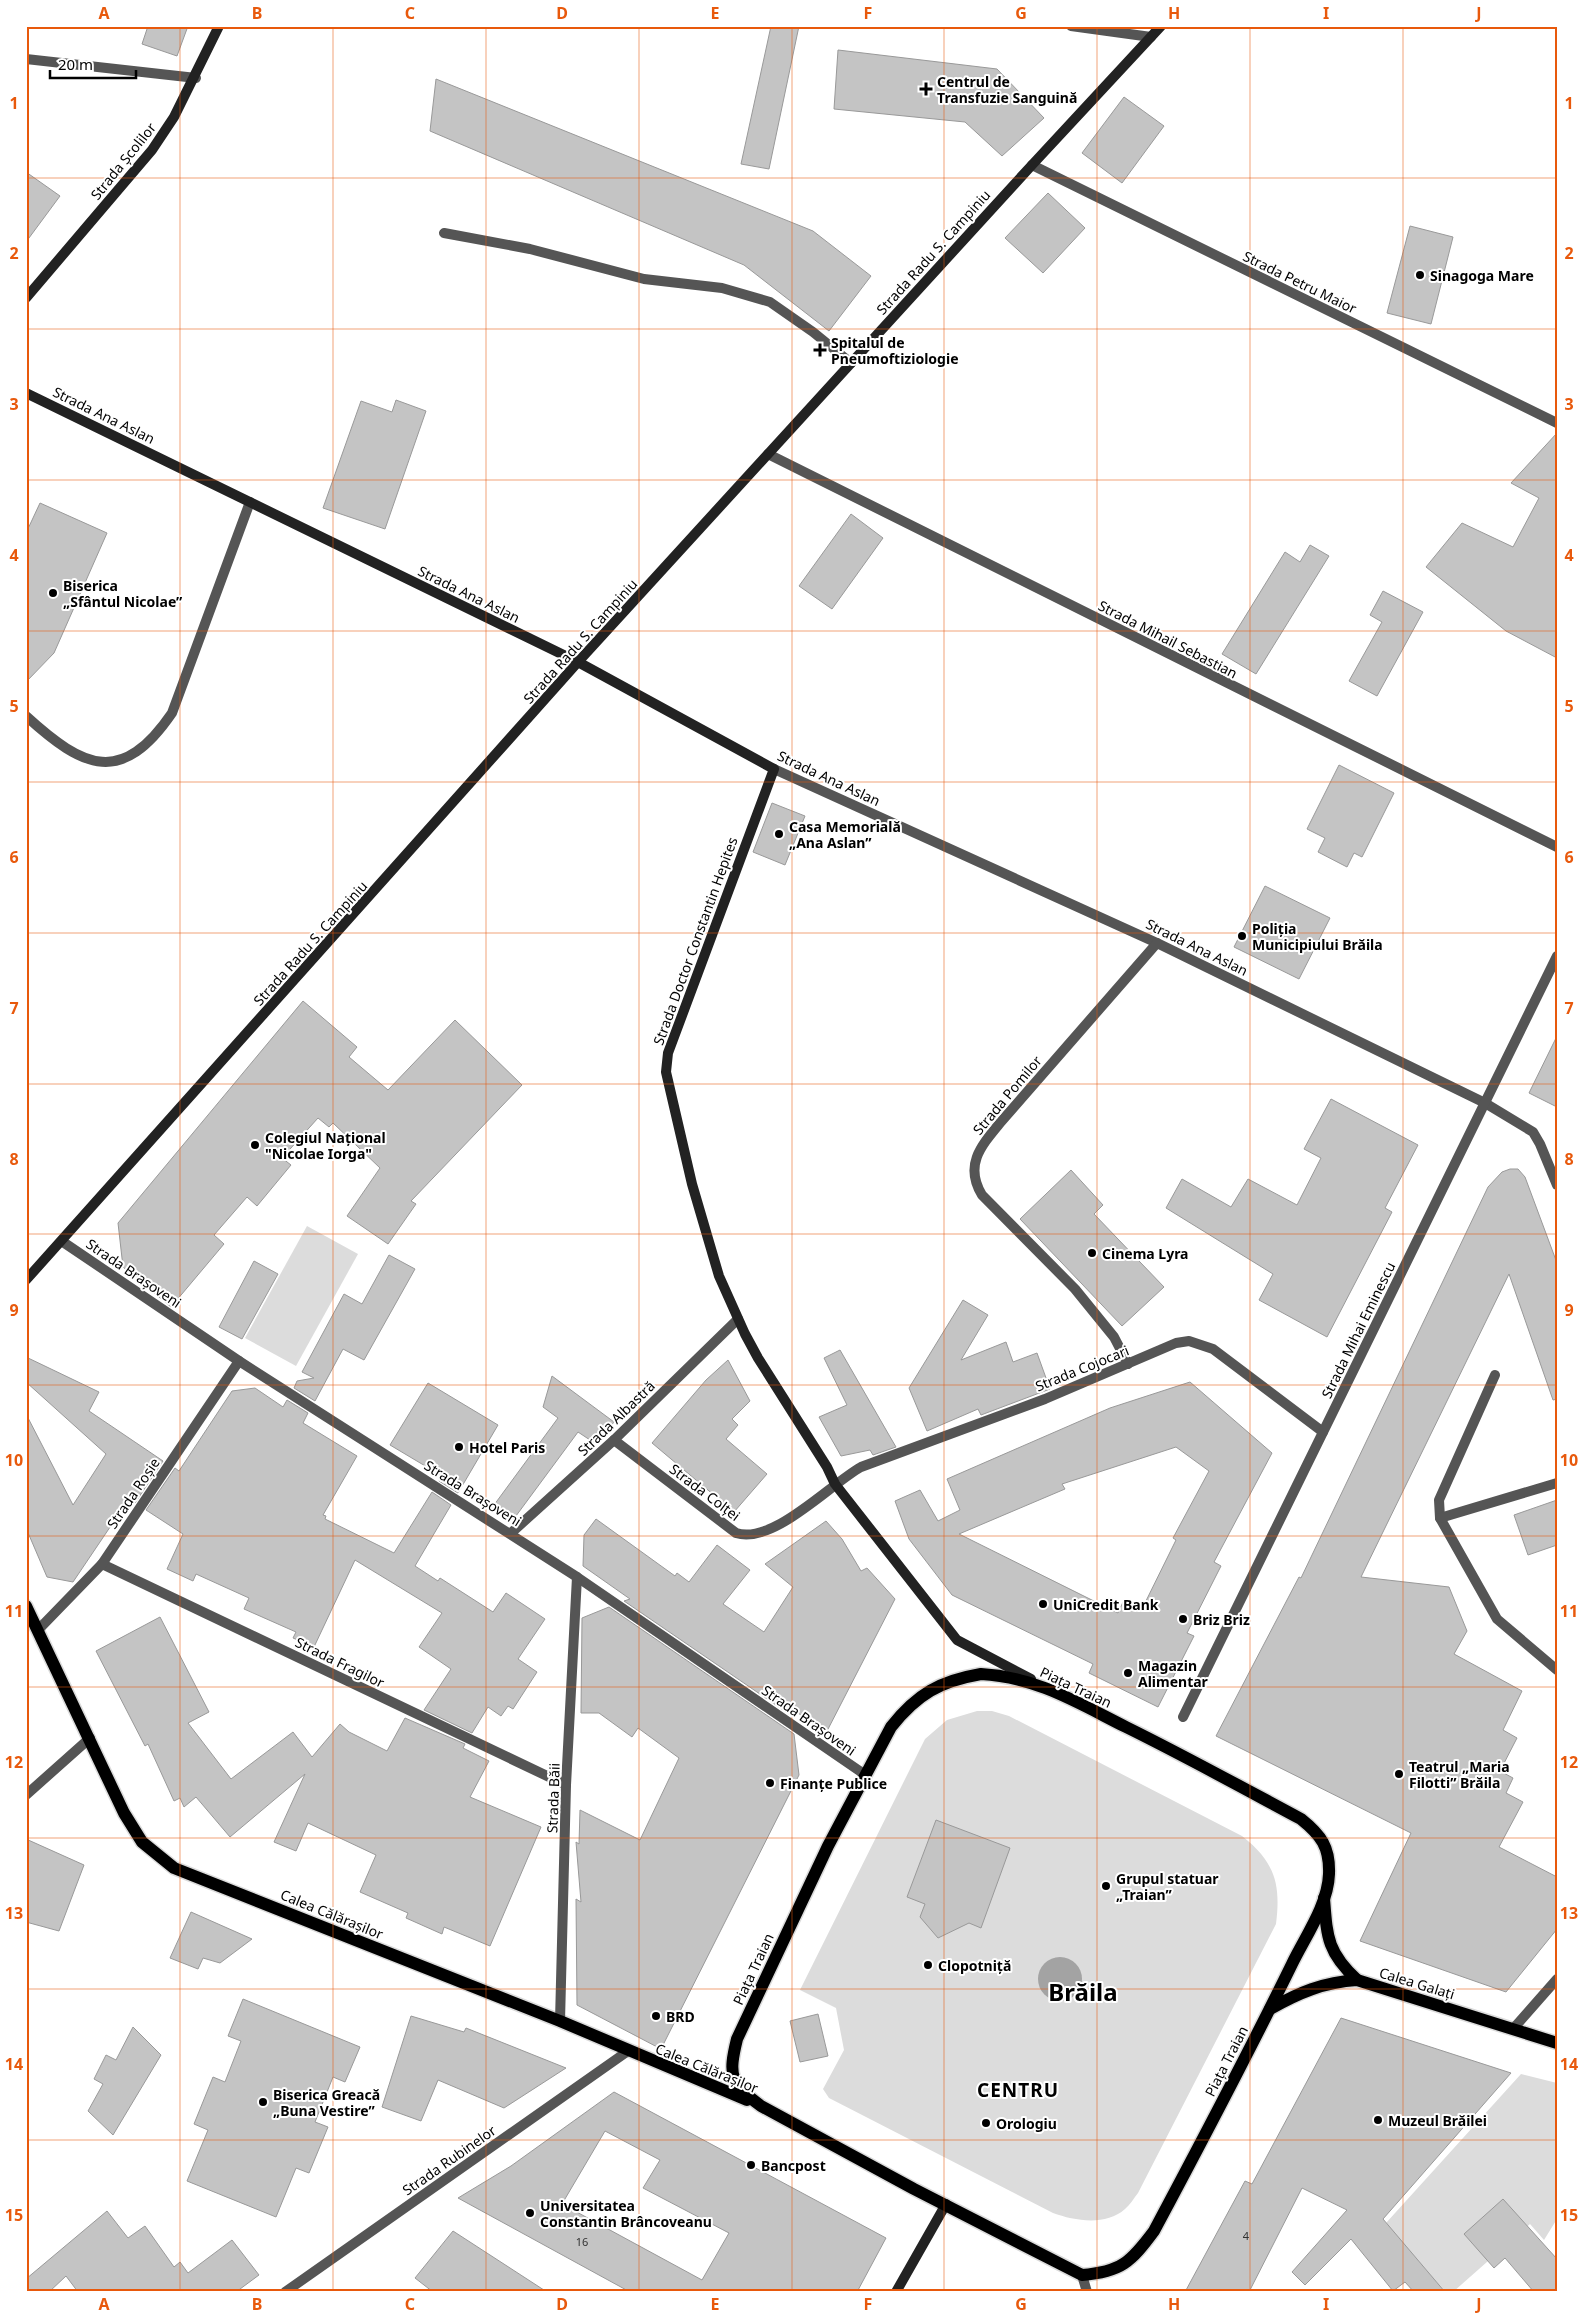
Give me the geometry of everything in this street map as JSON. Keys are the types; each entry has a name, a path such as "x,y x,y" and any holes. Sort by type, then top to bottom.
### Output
{"main road":[{"name":"Strada Școlilor","path":"26,298 152,150 174,117 196,78 219,26"},
{"name":"Strada Radu S. Campiniu","path":"26,1280 63,1242 578,662 850,363 1161,26"},
{"name":"Strada Ana Aslan","path":"26,393 578,662 774,769"},
{"name":"Strada Doctor Constantin Hepites","path":"774,769 674,1036 666,1065 673,1108 692,1184 719,1276 758,1358 827,1467 835,1484 957,1640 1043,1685"},
{"name":"Calea Călărașilor","path":"26,1606 124,1813 142,1842 174,1868 560,2021 761,2106"},
{"name":"Piața Traian","path":"981,1674 1006,1675 1043,1685 1158,1742 1302,1819 1316,1831 1325,1844 1329,1875 1324,1897 1270,2010 1154,2232 1140,2250 1124,2265 1111,2270 1082,2275 761,2106 739,2090 732,2072 732,2058 737,2039 864,1774 891,1727 904,1711 938,1686 959,1678 981,1674"},
{"path":"1324,1897 1333,1952 1340,1964 1357,1980"},
{"name":"Calea Galați","path":"1270,2010 1298,1994 1318,1986 1336,1981 1357,1980 1557,2043"},
{"path":"896,2292 946,2204"}],"street":[{"path":"1072,26 1150,37"},
{"path":"26,58 196,78"},
{"name":"Strada Petru Maior","path":"1032,165 1557,423"},
{"path":"444,233 530,249 644,279 722,288 770,302 813,332 850,363"},
{"name":"Strada Mihail Sebastian","path":"768,454 1557,848"},
{"path":"26,716 52,739 76,756 106,764 130,757 157,736 172,713 250,502"},
{"name":"Strada Ana Aslan","path":"774,769 1157,943 1485,1103 1533,1132 1557,1185"},
{"name":"Strada Pomilor","path":"1128,1364 1114,1337 1075,1289 982,1195 974,1182 974,1171 981,1148 1000,1123 1157,943"},
{"name":"Strada Mihai Eminescu","path":"1183,1717 1557,956"},
{"name":"Strada Brașoveni","path":"63,1242 239,1360 577,1577 864,1774"},
{"name":"Strada Albastră","path":"511,1534 614,1440 738,1319"},
{"name":"Strada Cojocari","path":"835,1484 843,1477 874,1461 1045,1399 1176,1343 1189,1341 1200,1343 1226,1357 1323,1432"},
{"name":"Strada Roșie","path":"38,1630 102,1564 239,1360"},
{"path":"1495,1375 1439,1500 1440,1518 1497,1618 1557,1670"},
{"name":"Strada Colței","path":"614,1440 736,1533 743,1535 757,1534 768,1530 835,1484"},
{"path":"1440,1518 1557,1483"},
{"name":"Strada Fragilor","path":"102,1564 566,1785"},
{"name":"Strada Băii","path":"560,2021 566,1785 577,1577"},
{"path":"26,1795 90,1738"},
{"path":"1512,2028 1557,1979"},
{"name":"Strada Rubinelor","path":"285,2292 628,2051"},
{"path":"1082,2275 1087,2292"}],"shaded area":[{"path":"307,1226 358,1254 296,1366 245,1338"},
{"path":"977,1711 992,1711 1009,1716 1242,1836 1262,1855 1269,1865 1276,1885 1276,1924 1138,2193 1125,2209 1109,2218 1080,2220 1053,2213 829,2098 823,2089 844,2050 836,2008 800,1990 925,1739 947,1720"},
{"path":"1060,1957 1072,1961 1078,1967 1082,1979 1078,1991 1072,1997 1060,2001 1048,1997 1042,1991 1038,1979 1042,1967 1048,1961"},
{"path":"1521,2074 1557,2083 1557,2219 1544,2240 1530,2224 1453,2292 1445,2292 1386,2223"}],"building":[{"path":"148,26 188,26 177,56 142,44"},
{"path":"771,26 799,26 769,169 741,164"},
{"name":"Centrul de Transfuzie Sanguină","path":"838,50 997,69 1044,118 1002,156 965,122 834,109"},
{"path":"436,79 813,231 871,276 829,331 744,265 430,131"},
{"path":"1124,97 1164,126 1122,183 1082,153"},
{"path":"26,172 60,196 26,242"},
{"path":"1048,193 1085,228 1043,273 1005,238"},
{"name":"Sinagoga Mare","path":"1410,226 1453,237 1431,324 1387,313"},
{"path":"396,400 426,411 385,529 323,508 361,401 392,412"},
{"path":"1557,433 1557,658 1506,631 1426,567 1462,523 1513,547 1539,498 1511,483"},
{"name":"Biserica „Sfântul Nicolae”","path":"40,503 107,533 54,653 26,682 26,533"},
{"path":"851,514 883,538 832,609 799,586"},
{"path":"1310,545 1329,556 1256,674 1222,654 1285,552 1300,562"},
{"path":"1383,591 1423,612 1377,696 1349,681 1382,622 1370,615"},
{"path":"1339,765 1394,793 1362,857 1354,853 1347,867 1318,852 1325,838 1307,829"},
{"name":"Casa Memorială „Ana Aslan”","path":"772,803 805,816 785,865 753,852"},
{"path":"1265,886 1330,918 1299,979 1234,947"},
{"name":"Colegiul Național \"Nicolae Iorga\"","path":"303,1001 357,1047 349,1057 388,1090 455,1020 522,1085 411,1201 416,1204 388,1244 347,1216 380,1168 333,1123 329,1127 318,1118 282,1158 291,1165 257,1206 247,1197 214,1235 224,1244 171,1307 123,1267 118,1223"},
{"path":"1557,1036 1557,1107 1529,1093"},
{"path":"1331,1099 1418,1145 1385,1208 1392,1212 1327,1337 1259,1300 1273,1274 1166,1208 1182,1179 1231,1207 1248,1179 1297,1205 1321,1158 1304,1149"},
{"name":"Teatrul „Maria Filotti” Brăila","path":"1518,1169 1525,1177 1557,1263 1557,1399 1553,1400 1509,1274 1361,1577 1449,1587 1467,1631 1454,1654 1522,1691 1503,1730 1517,1738 1500,1771 1513,1778 1506,1793 1523,1802 1499,1847 1557,1877 1557,1929 1506,1992 1360,1941 1411,1833 1216,1736 1299,1577 1301,1578 1488,1187 1502,1172"},
{"name":"Cinema Lyra","path":"1071,1170 1103,1205 1094,1214 1164,1287 1122,1326 1020,1219"},
{"path":"389,1255 415,1269 364,1360 343,1349 315,1401 294,1388 297,1381 314,1378 302,1372 344,1294 362,1304"},
{"path":"254,1261 278,1274 242,1339 219,1327"},
{"path":"963,1300 988,1315 961,1360 1006,1342 1013,1362 1037,1353 1050,1389 981,1415 978,1409 927,1431 909,1388"},
{"path":"840,1350 896,1447 873,1455 870,1450 841,1456 819,1417 847,1405 824,1358"},
{"path":"26,1357 99,1392 89,1411 163,1461 135,1503 129,1499 73,1582 47,1577 26,1528 26,1414 73,1505 106,1454 26,1382"},
{"path":"728,1360 750,1401 732,1419 738,1425 726,1439 767,1474 734,1512 652,1443 706,1380"},
{"path":"552,1376 614,1422 596,1444 578,1432 513,1520 494,1505 558,1418 543,1407"},
{"path":"1190,1382 1272,1453 1214,1562 1221,1566 1187,1633 1194,1636 1158,1707 1089,1673 1093,1664 952,1595 909,1539 895,1501 920,1490 938,1521 960,1510 947,1479 1110,1408","holes":["1176,1447 1209,1471 1173,1538 1176,1540 1141,1611 1123,1602 1118,1613 959,1534 1065,1489 1062,1484"]},
{"path":"428,1383 498,1425 458,1493 439,1481 442,1476 390,1445"},
{"path":"255,1388 283,1407 287,1400 308,1413 303,1423 357,1456 323,1515 326,1516 325,1519 394,1553 432,1492 451,1505 415,1566 438,1581 440,1578 493,1612 506,1593 545,1619 518,1659 537,1672 513,1709 508,1706 501,1716 488,1707 472,1733 424,1710 451,1669 419,1647 442,1613 355,1560 314,1647 293,1638 296,1632 244,1609 249,1598 196,1574 193,1581 167,1569 183,1534 146,1510 175,1468 179,1471 232,1391"},
{"path":"1557,1500 1557,1545 1528,1555 1514,1515"},
{"path":"596,1519 675,1576 677,1573 689,1582 717,1545 750,1570 723,1604 764,1632 793,1587 765,1564 826,1521 842,1539 861,1571 867,1568 895,1599 826,1733 791,1708 792,1716 624,1601 630,1599 583,1566 584,1535"},
{"path":"609,1607 794,1734 799,1775 661,2049 577,2005 576,1899 581,1902 576,1842 579,1844 580,1810 640,1840 679,1758 638,1728 632,1737 599,1713 581,1713 582,1618"},
{"path":"160,1617 209,1712 188,1723 231,1779 293,1732 312,1757 340,1724 349,1732 387,1751 405,1718 465,1744 463,1748 489,1761 470,1797 541,1827 490,1946 444,1927 442,1934 406,1918 408,1913 360,1892 376,1855 308,1823 296,1851 274,1842 305,1774 230,1837 196,1797 184,1807 180,1798 174,1801 148,1744 145,1746 96,1651"},
{"path":"936,1820 1010,1848 981,1928 969,1923 938,1938 920,1917 925,1904 907,1897"},
{"path":"26,1839 84,1865 59,1931 26,1922"},
{"path":"191,1912 252,1939 220,1963 203,1958 198,1969 170,1958"},
{"name":"Biserica Greacă „Buna Vestire”","path":"243,1999 360,2047 345,2082 333,2077 315,2122 328,2127 309,2173 296,2168 276,2217 187,2181 208,2130 194,2124 213,2077 225,2082 241,2041 228,2036"},
{"path":"818,2014 828,2056 800,2062 790,2021"},
{"path":"411,2016 464,2032 466,2028 566,2068 504,2108 438,2080 421,2121 382,2107"},
{"name":"Muzeul Brăilei","path":"1341,2018 1511,2073 1383,2219 1445,2292 1414,2292 1405,2282 1393,2291 1351,2239 1305,2285 1292,2272 1347,2210 1302,2188 1249,2292 1185,2292 1245,2181 1252,2184"},
{"path":"133,2027 161,2055 113,2135 88,2111 103,2084 94,2079 106,2055 116,2060"},
{"path":"614,2092 886,2238 857,2292 630,2292 458,2198 511,2166","holes":["605,2131 660,2160 643,2188 729,2233 702,2280 562,2204"]},
{"path":"1503,2199 1557,2259 1557,2292 1534,2292 1505,2258 1494,2268 1464,2234"},
{"path":"107,2211 128,2238 145,2226 174,2267 180,2262 188,2273 232,2240 259,2275 236,2292 78,2292 66,2276 49,2292 26,2292 26,2279"},
{"path":"453,2231 547,2292 433,2292 415,2278"}],"place":[{"name":"Centrul de Transfuzie Sanguină","path":"926,89"},
{"name":"Sinagoga Mare","path":"1420,275"},
{"name":"Spitalul de Pneumoftiziologie","path":"820,350"},
{"name":"Biserica „Sfântul Nicolae”","path":"53,593"},
{"name":"Casa Memorială „Ana Aslan”","path":"779,834"},
{"name":"Poliția Municipiului Brăila","path":"1242,936"},
{"name":"Colegiul Național \"Nicolae Iorga\"","path":"255,1145"},
{"name":"Cinema Lyra","path":"1092,1253"},
{"name":"Hotel Paris","path":"459,1447"},
{"name":"UniCredit Bank","path":"1043,1604"},
{"name":"Briz Briz","path":"1183,1619"},
{"name":"Magazin Alimentar","path":"1128,1673"},
{"name":"Teatrul „Maria Filotti” Brăila","path":"1399,1774"},
{"name":"Finanțe Publice","path":"770,1783"},
{"name":"Grupul statuar „Traian”","path":"1106,1886"},
{"name":"Clopotniță","path":"928,1965"},
{"name":"BRD","path":"656,2016"},
{"name":"Biserica Greacă „Buna Vestire”","path":"263,2102"},
{"name":"Muzeul Brăilei","path":"1378,2120"},
{"name":"Orologiu","path":"986,2123"},
{"name":"Bancpost","path":"751,2165"},
{"name":"Universitatea Constantin Brâncoveanu","path":"530,2213"}],"district":[{"name":"Brăila","path":"1083,1991"},
{"name":"CENTRU","path":"1018,2090"}]}
